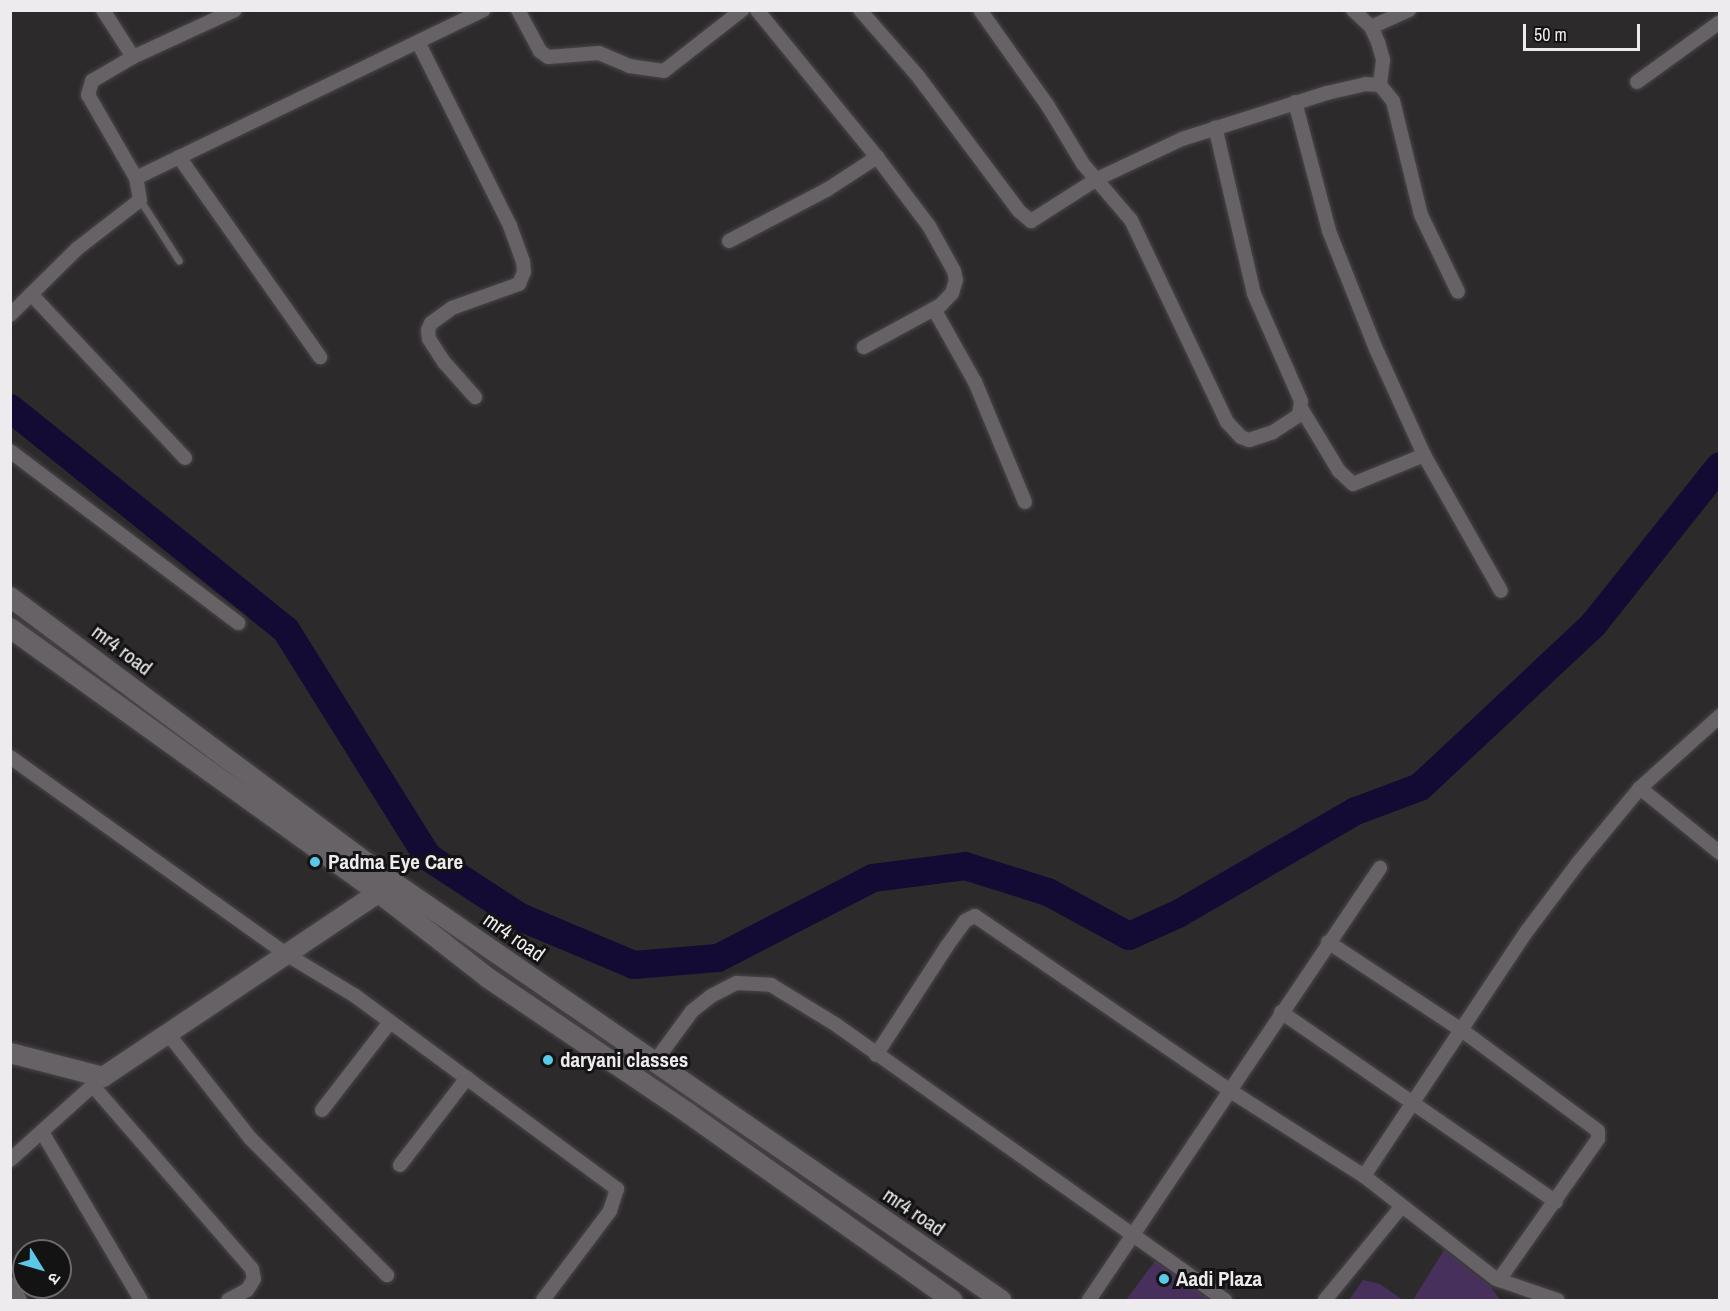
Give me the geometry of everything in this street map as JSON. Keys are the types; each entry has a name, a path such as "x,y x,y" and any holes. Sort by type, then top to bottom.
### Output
{"street":[{"path":"103,10 133,57"},
{"path":"10,315 78,248 140,200 136,178 88,94 92,81 133,57 235,10"},
{"path":"136,178 484,10"},
{"path":"518,10 540,51 549,57 599,54 629,66 664,71 742,10"},
{"path":"757,10 878,157 929,226 954,271 952,294 934,309 864,347"},
{"path":"860,10 917,75 1026,219 1037,220 1096,179 1215,127 1295,102 1365,84 1380,85"},
{"path":"980,10 1096,179 1131,220 1146,246 1159,283 1227,422 1241,437 1250,440 1273,432 1299,415 1301,408"},
{"path":"1353,10 1371,27 1383,60 1380,85 1393,101 1421,215 1458,292"},
{"path":"1371,27 1409,10"},
{"path":"1637,82 1719,22"},
{"path":"418,42 510,226 523,261 524,272 519,284 453,308 431,323 428,330 429,339 444,362 475,397"},
{"path":"1295,102 1332,239 1424,455 1501,591"},
{"path":"1215,127 1254,294 1301,408 1338,471 1353,484 1424,455"},
{"path":"179,157 320,357"},
{"path":"729,241 828,189 878,157"},
{"path":"31,294 185,458"},
{"path":"934,309 975,382 1025,502"},
{"path":"10,451 238,623"},
{"name":"mr4 road","path":"10,597 385,887 488,978 688,1113 952,1300"},
{"name":"mr4 road","path":"10,628 385,887 654,1063 1000,1300"},
{"path":"1364,1176 1412,1101 1463,1031 1527,931 1640,788 1719,716"},
{"path":"10,756 286,954 390,1022 617,1189 610,1211 543,1300"},
{"path":"1640,788 1719,853"},
{"path":"1089,1300 1136,1234 1281,1012 1380,868"},
{"path":"10,1160 98,1081 385,887"},
{"path":"876,1055 947,946 965,921 975,916 1229,1090 1364,1176 1401,1207 1499,1280 1557,1300"},
{"path":"1328,942 1463,1031 1598,1131 1598,1139 1556,1202 1499,1280"},
{"path":"654,1063 692,1011 737,983 753,981 785,991 1136,1234 1225,1300"},
{"path":"1281,1012 1556,1202"},
{"path":"322,1110 390,1022"},
{"path":"169,1035 250,1138 387,1275"},
{"path":"10,1053 98,1081 252,1269 254,1279 247,1290 228,1300"},
{"path":"400,1166 466,1078"},
{"path":"42,1132 141,1300"},
{"path":"1325,1300 1401,1207"},
{"path":"10,1284 20,1300"}],"lane":[{"path":"140,200 179,261"}],"building":[{"path":"1444,1250 1491,1287 1500,1300 1413,1300"},
{"name":"Aadi Plaza","path":"1155,1261 1210,1300 1126,1300"},
{"path":"1363,1280 1380,1284 1403,1300 1349,1300"}],"waterway":[{"path":"10,408 286,630 428,857 520,917 634,965 718,958 873,878 965,866 1048,892 1129,936 1178,914 1356,811 1420,787 1593,625 1720,466"}],"place":[{"name":"Padma Eye Care","path":"315,862"},
{"name":"daryani classes","path":"548,1060"},
{"name":"Aadi Plaza","path":"1164,1279"}]}
